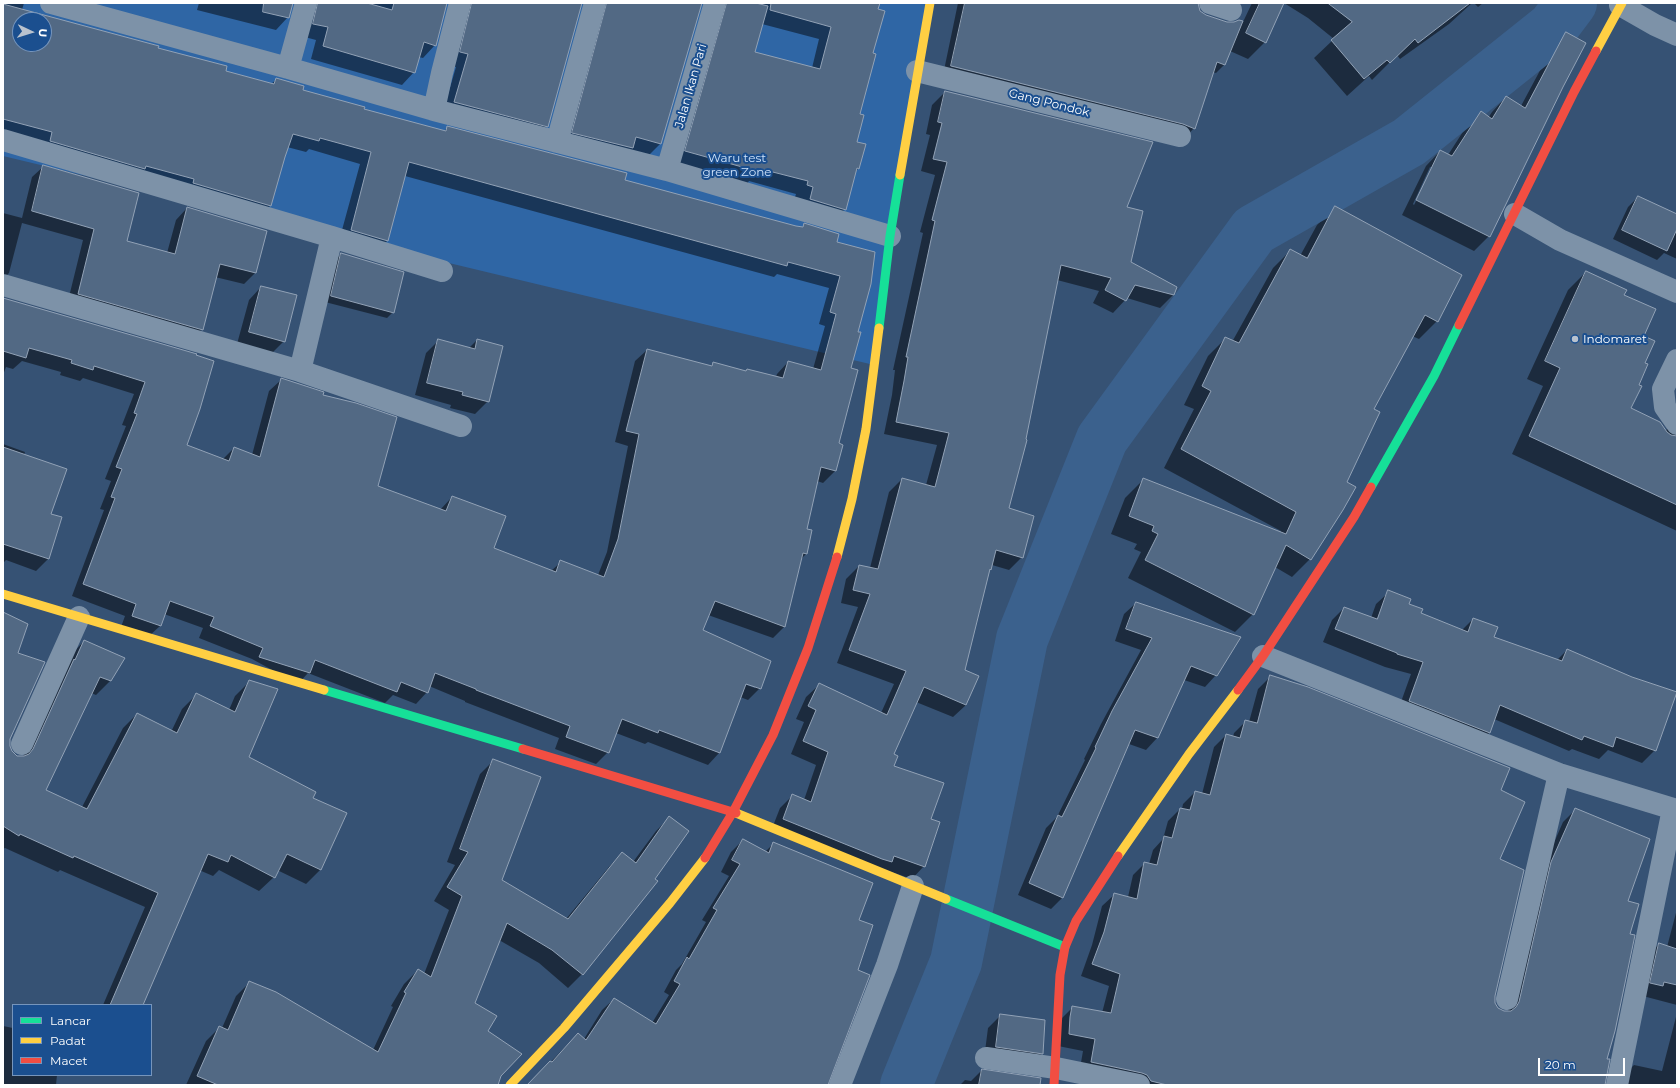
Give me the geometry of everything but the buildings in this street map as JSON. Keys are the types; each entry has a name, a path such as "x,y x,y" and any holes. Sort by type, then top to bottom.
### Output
{"street":[{"path":"51,3 434,110 667,170 890,236"},
{"path":"288,68 306,3"},
{"path":"434,110 460,3"},
{"path":"557,142 595,3"},
{"name":"Jalan Ikan Pari","path":"667,170 715,3"},
{"path":"510,1085 564,1028 702,864 732,812 773,735 808,648 835,565 852,498 866,429 890,236 917,71 930,3"},
{"path":"1210,3 1231,10"},
{"path":"1055,1076 1060,975 1065,947 1076,921 1092,894 1185,761 1263,656 1354,517 1434,376 1520,217 1574,92 1625,7 1655,25 1677,35"},
{"name":"Gang Pondok","path":"917,71 1180,136"},
{"path":"3,140 442,271"},
{"path":"1520,217 1560,240 1677,292"},
{"path":"300,371 332,237"},
{"path":"3,285 300,371 461,426"},
{"path":"1677,360 1663,389 1665,407 1677,424"},
{"path":"3,594 732,812 913,886 935,893 1065,947"},
{"path":"22,744 79,617"},
{"path":"1263,656 1559,774 1675,810 1617,1085"},
{"path":"1507,999 1559,774"},
{"path":"840,1085 887,965 913,886"},
{"path":"986,1058 1055,1076 1139,1085"}],"green space":[{"name":"Waru test green Zone","path":"3,3 930,3 874,365 3,156"}],"waterway":[{"path":"906,1085 956,962 1022,639 1102,439 1254,230 1409,142 1553,27 1571,3"}],"traffic: fast":[{"path":"879,328 890,236 900,175"},
{"path":"1371,487 1434,376 1459,325"},
{"path":"324,690 523,749"},
{"path":"946,899 1065,947"}],"traffic: slow":[{"path":"900,175 930,3"},
{"path":"1596,51 1622,3"},
{"path":"837,557 852,499 866,429 879,328"},
{"path":"3,594 324,690"},
{"path":"1118,856 1189,754 1238,690"},
{"path":"736,813 946,899"},
{"path":"510,1085 564,1028 670,903 705,858"}],"traffic: jam":[{"path":"1459,325 1574,92 1596,51"},
{"path":"1238,690 1263,656 1354,517 1371,487"},
{"path":"705,858 733,812 773,735 808,648 837,557"},
{"path":"523,749 736,813"},
{"path":"1054,1085 1060,975 1065,947 1076,921 1118,856"}],"place":[{"name":"Indomaret","path":"1575,339"}]}
